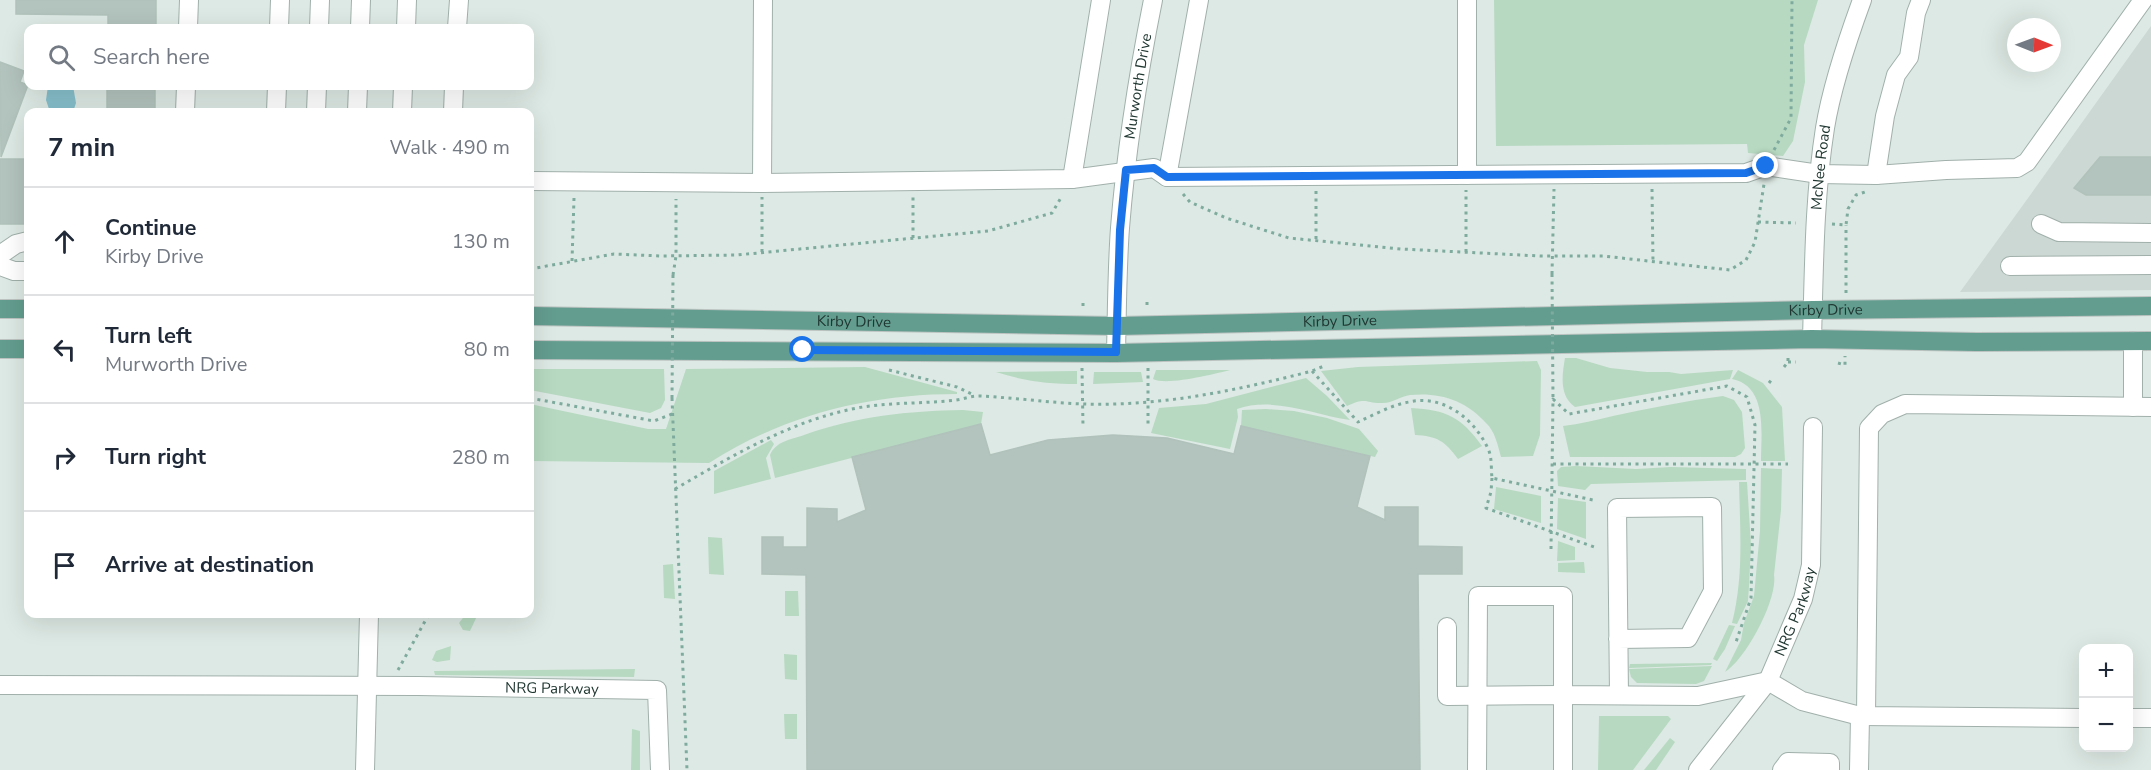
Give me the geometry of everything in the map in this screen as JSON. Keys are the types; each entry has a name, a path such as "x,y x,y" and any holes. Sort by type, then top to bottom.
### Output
{"main road":[{"name":"Kirby Drive","path":"534,316 1117,326 1813,310 2151,306"},
{"path":"0,309 24,309"},
{"path":"1467,318 1467,347"},
{"path":"803,321 803,350"},
{"name":"Kirby Drive","path":"534,350 1116,352 1812,339 1976,342 2142,341"},
{"path":"0,349 24,349"}],"street":[{"path":"188,24 189,0"},
{"path":"279,24 280,0"},
{"path":"319,24 320,0"},
{"path":"360,24 361,0"},
{"path":"406,24 407,0"},
{"path":"457,24 459,0"},
{"path":"762,183 763,0"},
{"path":"1072,179 1101,0"},
{"name":"Murworth Drive","path":"1116,352 1120,230 1126,170 1134,105 1153,0"},
{"path":"1167,177 1199,0"},
{"path":"1467,0 1467,175"},
{"name":"McNee Road","path":"1812,339 1819,174 1825,126 1836,80 1862,0"},
{"path":"1872,183 1885,116 1896,75 1909,57 1916,13 1921,0"},
{"path":"534,180 762,183 1072,179 1154,168 1167,177 1746,173 1766,166 1872,183 2022,166 2143,0"},
{"path":"186,90 186,108"},
{"path":"276,108 277,90"},
{"path":"316,108 317,90"},
{"path":"357,108 358,90"},
{"path":"402,108 403,90"},
{"path":"453,108 454,90"},
{"path":"2041,224 2059,232 2151,232"},
{"path":"0,255 16,244 24,242"},
{"path":"2010,266 2151,265"},
{"path":"0,266 14,272 24,271"},
{"path":"1859,770 1863,716 1869,428 1882,414 1905,404 2142,407 2142,341"},
{"name":"NRG Parkway","path":"1698,770 1768,681 1803,598 1811,565 1813,427"},
{"path":"1618,639 1688,638 1713,591 1712,507 1617,508 1618,639 1619,695"},
{"path":"1477,770 1478,596 1563,596 1563,770"},
{"path":"365,770 369,618"},
{"path":"1447,627 1447,696 1698,696 1768,681 1802,701 1863,716 2079,718"},
{"path":"0,685 367,686"},
{"name":"NRG Parkway","path":"367,686 657,690 660,770"},
{"path":"2133,718 2151,718"},
{"path":"1782,770 1788,762 1830,763 1830,770"}],"path":[{"path":"1167,177 1190,202 1226,218 1289,237 1401,249 1603,256 1730,270 1746,260 1755,242 1766,166 1791,118 1792,0"},
{"path":"1652,174 1653,262"},
{"path":"1466,252 1467,175"},
{"path":"1551,549 1552,274 1555,175"},
{"path":"1316,176 1316,240"},
{"path":"534,268 614,254 676,256 762,252 988,231 1052,213 1072,179"},
{"path":"572,261 574,181"},
{"path":"913,181 913,238"},
{"path":"676,182 672,414 687,770"},
{"path":"762,183 762,252"},
{"path":"1846,293 1848,209 1856,195 1872,183"},
{"path":"1758,222 1796,223"},
{"path":"1830,224 1846,225"},
{"path":"1784,367 1788,362 1788,355"},
{"path":"1838,363 1845,365 1845,356"},
{"path":"1788,362 1796,362"},
{"path":"1082,363 1083,427"},
{"path":"1148,363 1148,425"},
{"path":"675,489 745,448 780,432 817,419 865,407 893,403 956,400 976,396 1083,404 1149,403 1216,394 1311,371 1328,364"},
{"path":"885,369 957,387 976,396"},
{"path":"1311,371 1358,422 1396,405 1412,401 1434,402 1450,406 1469,421 1481,436 1490,453 1491,492 1486,508 1593,548"},
{"path":"1553,399 1569,414 1727,386 1747,397 1755,425 1751,598 1735,645"},
{"path":"534,399 654,421 672,414"},
{"path":"1552,464 1788,464"},
{"path":"1492,478 1593,500"},
{"path":"394,678 427,618"}],"shaded area":[{"path":"2151,26 2151,290 1960,292 2031,194"}],"green space":[{"path":"1494,0 1818,0 1804,45 1805,82 1793,141 1783,156 1748,153 1747,144 1496,146"},
{"path":"1565,358 1576,358 1610,368 1647,372 1681,374 1733,370 1730,379 1575,407 1564,391"},
{"path":"1537,361 1541,370 1540,435 1533,456 1501,457 1489,426 1470,408 1442,396 1410,395 1386,403 1363,401 1347,406 1321,371 1358,367"},
{"path":"865,367 957,392 957,394 892,398 828,410 767,432 709,463 534,461 534,405 648,429 666,429 686,369"},
{"path":"534,369 664,369 665,400 661,408 650,413 534,391"},
{"path":"1156,370 1230,370 1191,379 1160,381 1153,379"},
{"path":"1738,370 1763,383 1782,407 1785,461 1761,461 1760,412 1752,391 1744,383 1732,379"},
{"path":"1077,371 1077,384 1036,381 996,372"},
{"path":"1094,372 1141,372 1143,382 1093,384"},
{"path":"1306,378 1350,420 1279,405 1237,409 1238,417 1230,449 1151,433 1159,408 1206,404"},
{"path":"1723,396 1734,400 1742,412 1745,448 1735,457 1570,457 1563,426"},
{"path":"1411,408 1444,413 1452,417 1467,428 1482,446 1458,459 1440,441 1415,435"},
{"path":"963,410 983,412 981,424 775,478 770,455 776,447 789,440 863,419 902,413"},
{"path":"1242,410 1294,411 1327,418 1359,429 1378,451 1375,457 1241,426"},
{"path":"771,440 774,444 766,458 771,479 714,494 714,471"},
{"path":"1561,467 1636,469 1671,467 1746,469 1746,480 1591,484 1585,490 1558,486 1557,471"},
{"path":"1761,468 1782,469 1774,586 1759,628 1742,655 1725,672 1741,640 1744,623 1754,596 1760,531"},
{"path":"1739,482 1747,482 1751,545 1748,601 1737,624 1732,623 1740,570"},
{"path":"1496,487 1541,496 1541,523 1494,509"},
{"path":"1558,498 1586,502 1586,539 1557,529"},
{"path":"708,537 722,538 724,575 709,574"},
{"path":"1558,541 1575,547 1575,560 1557,561"},
{"path":"1584,562 1585,573 1558,572 1558,563"},
{"path":"673,564 675,599 664,598 663,565"},
{"path":"785,591 798,591 799,616 785,616"},
{"path":"463,618 476,618 470,631 463,630 459,623"},
{"path":"1729,625 1735,626 1717,661 1713,659"},
{"path":"451,646 450,660 437,662 432,660 436,651"},
{"path":"784,654 797,655 797,680 785,679"},
{"path":"1712,663 1711,665 1629,668 1630,664"},
{"path":"1712,666 1704,681 1696,684 1637,683 1631,677 1629,669"},
{"path":"635,669 634,677 435,675 434,671"},
{"path":"784,714 797,714 797,739 785,739"},
{"path":"1599,716 1668,716 1671,719 1633,770 1598,770"},
{"path":"632,729 640,731 640,770 631,770"},
{"path":"1670,738 1675,742 1656,770 1644,770"}],"water":[{"path":"47,90 74,90 76,103 74,108 49,108 46,100"}],"building":[{"path":"16,0 156,0 156,24 108,24 108,15 16,14"},
{"path":"0,62 24,71 20,82 24,84 24,90 26,90 1,157"},
{"path":"107,90 155,90 155,108 107,108"},
{"path":"2100,157 2151,157 2151,195 2086,195 2074,188"},
{"path":"0,159 24,159 24,224 0,224"},
{"path":"981,424 990,455 1048,440 1113,435 1167,438 1234,454 1241,426 1370,456 1357,507 1385,520 1385,507 1418,507 1418,546 1462,547 1462,574 1418,574 1420,770 807,770 806,575 762,574 762,537 783,537 783,547 807,547 807,508 837,509 837,522 866,510 852,457"}],"route":[{"path":"803,350 1116,352 1120,230 1126,170 1154,168 1167,177 1652,174 1746,173 1766,166"}]}
